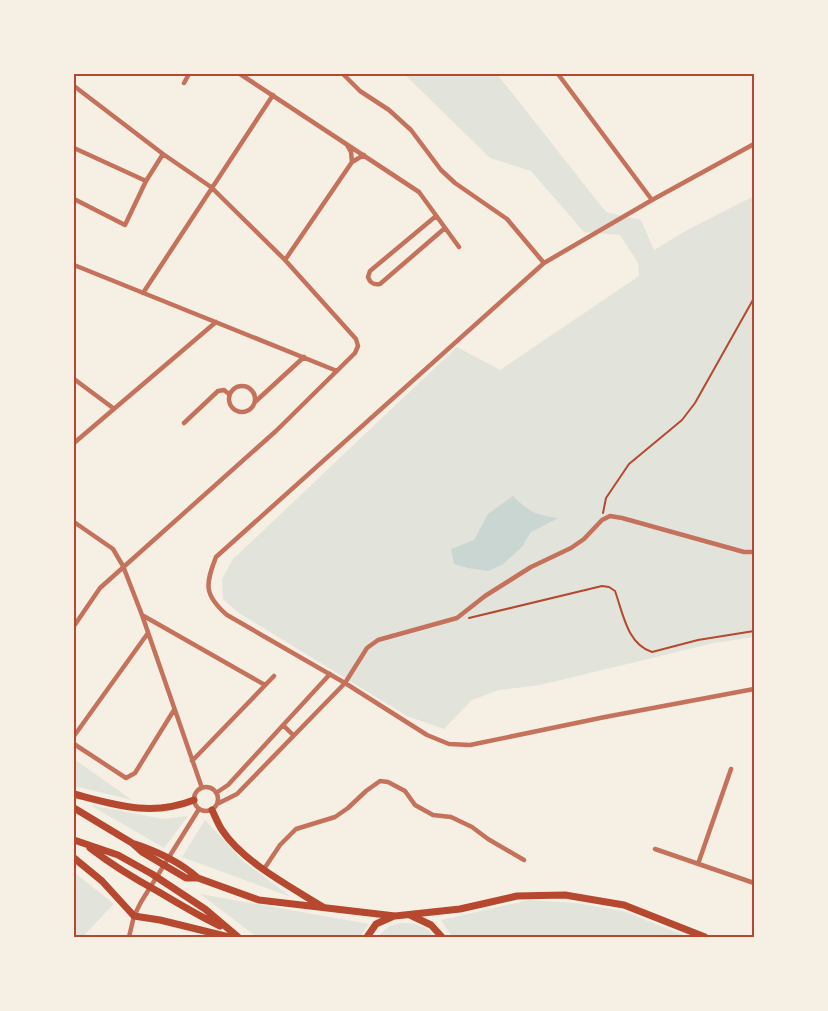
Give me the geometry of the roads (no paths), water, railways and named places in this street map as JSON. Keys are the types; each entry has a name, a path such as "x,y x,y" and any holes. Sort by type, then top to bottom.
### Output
{"main road":[{"path":"74,794 128,808 148,810 170,808 194,800"},
{"path":"214,807 222,831 249,858 325,908"},
{"path":"74,808 132,843 142,852 173,872 186,878 198,878 259,900 395,916 460,909 517,896 565,895 624,905 705,937"},
{"path":"74,840 118,855 152,874 205,908 238,937"},
{"path":"86,845 108,862 138,880 202,917 226,928"},
{"path":"74,858 102,881 134,916 160,920 229,937"},
{"path":"410,915 431,925 442,937"},
{"path":"367,937 376,924 395,916"}],"street":[{"path":"184,82 188,74"},
{"path":"240,74 419,192 459,246"},
{"path":"343,74 360,91 388,110 411,130 441,170 455,183 507,219 544,263"},
{"path":"558,74 652,200"},
{"path":"74,86 163,154 212,187 285,260 356,339 358,346 355,353 276,431 100,588 74,626"},
{"path":"143,293 273,95"},
{"path":"346,144 351,152 352,162"},
{"path":"754,144 652,200 544,263 216,557 210,572 208,588 214,604 227,615 330,674 427,735 449,744 470,745 754,689"},
{"path":"74,148 146,181"},
{"path":"74,199 125,224 146,181 163,154"},
{"path":"285,260 352,162 364,155"},
{"path":"436,216 370,271 368,276 370,282 380,284 446,228"},
{"path":"74,266 337,371"},
{"path":"74,443 216,322"},
{"path":"255,402 254,393 247,387 235,388 229,394 228,402 237,412 242,413 250,410 255,402 304,357"},
{"path":"74,379 113,408"},
{"path":"184,423 218,391 224,390 229,394"},
{"path":"214,807 218,796 216,792 210,788 202,788 196,793 194,800 199,809 203,811 214,807 236,794 345,683 367,648 378,640 457,618 485,596 531,567 572,548 584,539 602,520 610,516 744,552 754,552"},
{"path":"74,523 113,550 123,566 142,614 202,788"},
{"path":"142,614 265,685"},
{"path":"74,736 148,633"},
{"path":"216,792 228,785 330,674"},
{"path":"192,762 274,676"},
{"path":"74,744 126,778 135,773 174,710"},
{"path":"283,725 293,735"},
{"path":"698,864 731,769"},
{"path":"264,869 280,845 296,829 335,817 380,781 388,782 405,791 415,806 433,815 451,817 472,827 488,839 524,860"},
{"path":"129,937 134,916 141,902 199,809"},
{"path":"655,849 754,884"}]}
